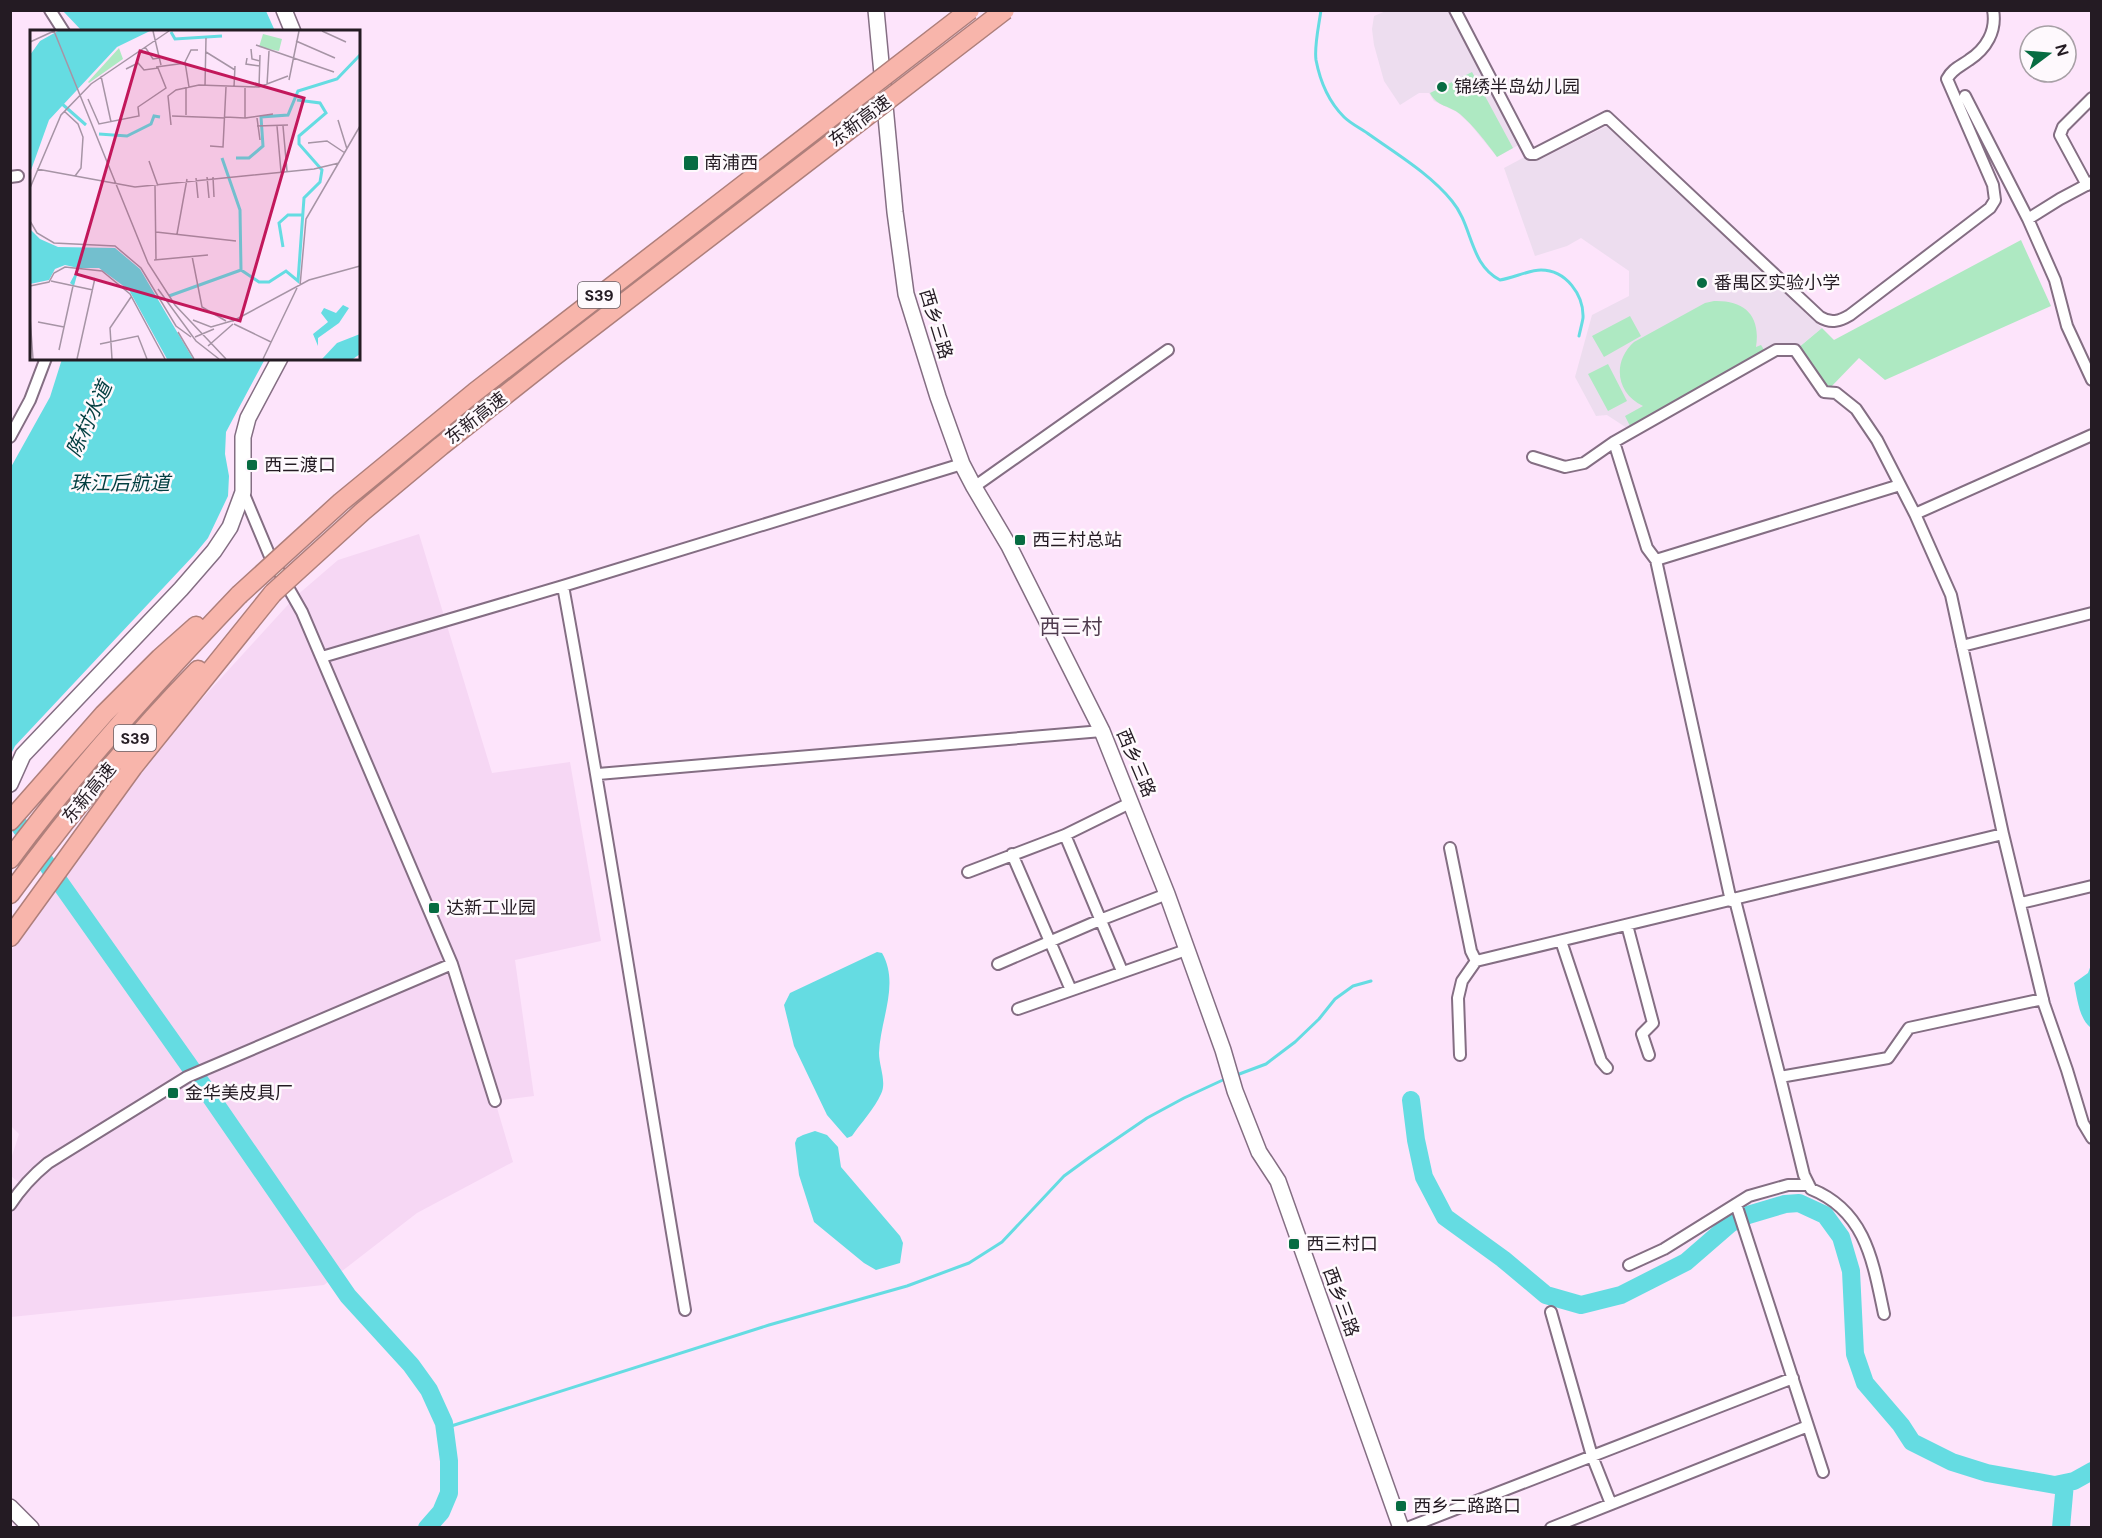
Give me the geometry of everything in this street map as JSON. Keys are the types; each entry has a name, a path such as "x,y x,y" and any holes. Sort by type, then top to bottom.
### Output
{"highway":[{"name":"东新高速","path":"10,859 64,789 176,661 239,595 341,502 475,392 970,10"},
{"name":"东新高速","path":"10,894 75,808 140,732 273,593 362,512 552,358 1005,10"},
{"path":"10,937 133,767 273,593"},
{"path":"10,821 84,736 144,674 187,632 239,595"}],"street":[{"path":"284,10 292,30"},
{"name":"西乡三路","path":"876,10 895,212 906,294 938,397 962,464 1009,546 1101,731 1132,802 1223,1050 1235,1091 1259,1152 1278,1181 1401,1527"},
{"path":"1455,10 1530,154 1535,154 1607,117 1820,318 1832,322 1850,315 1990,208 1995,200 1993,185 1947,79 1952,71 1971,59 1988,42 1993,30 1993,10"},
{"path":"50,11 63,30"},
{"path":"1965,96 2028,219 2055,280 2067,326 2091,380"},
{"path":"2028,219 2089,183 2060,135 2063,127 2091,98"},
{"path":"974,488 1168,350"},
{"path":"1533,457 1565,467 1584,463 1614,442 1776,350 1795,350 1824,392 1836,393 1856,409 1877,440 1900,484 1952,596 2003,834 2043,999 2091,1138"},
{"path":"10,437 30,400 45,360"},
{"path":"10,784 23,755 173,597 214,551 230,527 243,492 243,437 253,409 279,360"},
{"path":"1915,514 2091,435"},
{"path":"1614,442 1647,548 1656,560 1733,900 1796,1144 1811,1189 1828,1196 1847,1212 1868,1246 1884,1314"},
{"path":"322,657 962,464"},
{"path":"1656,560 1900,484"},
{"path":"243,492 269,554 295,597 322,657 452,964 495,1101"},
{"path":"563,586 598,774 631,990 685,1310"},
{"path":"1962,646 2091,613"},
{"path":"598,774 1101,731"},
{"path":"968,872 1065,835 1132,802"},
{"path":"1460,1055 1458,998 1462,981 1476,961 2003,834"},
{"path":"1065,835 1122,971"},
{"path":"1450,848 1471,951 1476,961"},
{"path":"1012,854 1071,990"},
{"path":"2021,903 2091,886"},
{"path":"998,964 1167,894"},
{"path":"1627,925 1653,1023 1642,1034 1649,1055"},
{"path":"1561,941 1601,1061 1607,1068"},
{"path":"1018,1009 1186,950"},
{"path":"10,1205 29,1178 48,1163 187,1077 452,964"},
{"path":"1780,1077 1888,1058 1909,1028 2043,999"},
{"path":"1629,1265 1664,1249 1749,1196 1788,1185 1809,1185"},
{"path":"1736,1204 1823,1472"},
{"path":"1551,1312 1592,1456 1611,1504"},
{"path":"1407,1527 1792,1378"},
{"path":"1551,1527 1808,1426"},
{"path":"10,1507 31,1527"}],"shaded area":[{"name":"锦绣半岛幼儿园","path":"1386,11 1455,11 1524,142 1497,157 1470,124 1457,112 1434,101 1429,93 1419,93 1400,105 1384,81 1374,45 1372,29 1374,16"},
{"name":"番禺区实验小学","path":"1607,126 1822,328 1795,350 1776,350 1633,432 1607,415 1596,416 1575,377 1592,315 1629,296 1629,271 1581,238 1567,246 1535,256 1504,168 1530,154 1540,152 1543,158"},
{"path":"419,534 492,773 570,762 601,941 515,960 534,1096 495,1101 513,1162 417,1213 324,1285 11,1317 10,1205 23,1186 11,1176 11,1159 19,1134 10,1125 11,951 59,882 170,734 295,597 338,560"}],"green space":[{"path":"1472,72 1513,148 1497,157 1480,134 1465,119 1456,111 1436,101 1430,93"},
{"path":"2021,240 2051,306 1885,380 1859,358 1828,390 1798,348 1822,328 1834,340"},
{"path":"1714,301 1734,303 1748,312 1756,326 1756,347 1761,345 1766,353 1630,426 1625,416 1643,406 1627,393 1622,385 1620,368 1627,350 1634,342 1705,303"},
{"path":"1630,316 1641,336 1604,357 1592,336"},
{"path":"1608,364 1627,401 1608,411 1588,374"}],"water":[{"path":"63,11 266,11 275,30 81,30"},
{"name":"珠江后航道","path":"62,360 264,360 226,432 228,496 208,538 15,746 11,754 11,467 50,397"},
{"path":"877,952 882,953 889,977 888,1002 879,1053 883,1089 852,1136 847,1138 827,1115 794,1046 784,1005 790,993"},
{"path":"2091,965 2092,1027 2090,1027 2081,1013 2074,983 2088,973"},
{"path":"815,1131 827,1135 838,1147 841,1167 900,1236 903,1243 900,1263 876,1270 864,1263 814,1222 799,1175 795,1143 797,1138"}],"waterway":[{"path":"1321,10 1316,60 1320,76 1334,105 1350,122 1413,165 1443,191 1459,211 1477,255 1490,273 1500,280 1541,270 1550,271 1566,279 1577,293 1583,309 1579,336"},
{"path":"10,818 17,822 348,1296 411,1365 429,1390 444,1423 449,1461 449,1493 441,1512 427,1528"},
{"path":"1234,1076 1266,1064 1295,1042 1319,1019 1335,999 1353,986 1371,981"},
{"path":"445,1428 769,1325 907,1286 969,1263 1002,1242 1064,1176 1090,1157 1147,1118 1225,1079"},
{"path":"1411,1100 1424,1177 1445,1217 1503,1259 1546,1295 1581,1305 1621,1295 1686,1262 1731,1223 1748,1215 1785,1204 1799,1203 1825,1215 1841,1237 1851,1271 1855,1354 1865,1383 1901,1425 1912,1442 1952,1462 1987,1473 2055,1485 2074,1481 2092,1471"},
{"path":"2061,1528 2065,1483"}],"place":[{"name":"锦绣半岛幼儿园","path":"1442,87"},
{"name":"南浦西","path":"691,163"},
{"name":"番禺区实验小学","path":"1702,283"},
{"name":"西三渡口","path":"252,465"},
{"name":"西三村总站","path":"1020,540"},
{"name":"达新工业园","path":"434,908"},
{"name":"金华美皮具厂","path":"173,1093"},
{"name":"西三村口","path":"1294,1244"},
{"name":"西乡二路路口","path":"1401,1506"}],"district":[{"name":"西三村","path":"1071,627"}],"water label":[{"name":"陈村水道","path":"89,419"}]}
